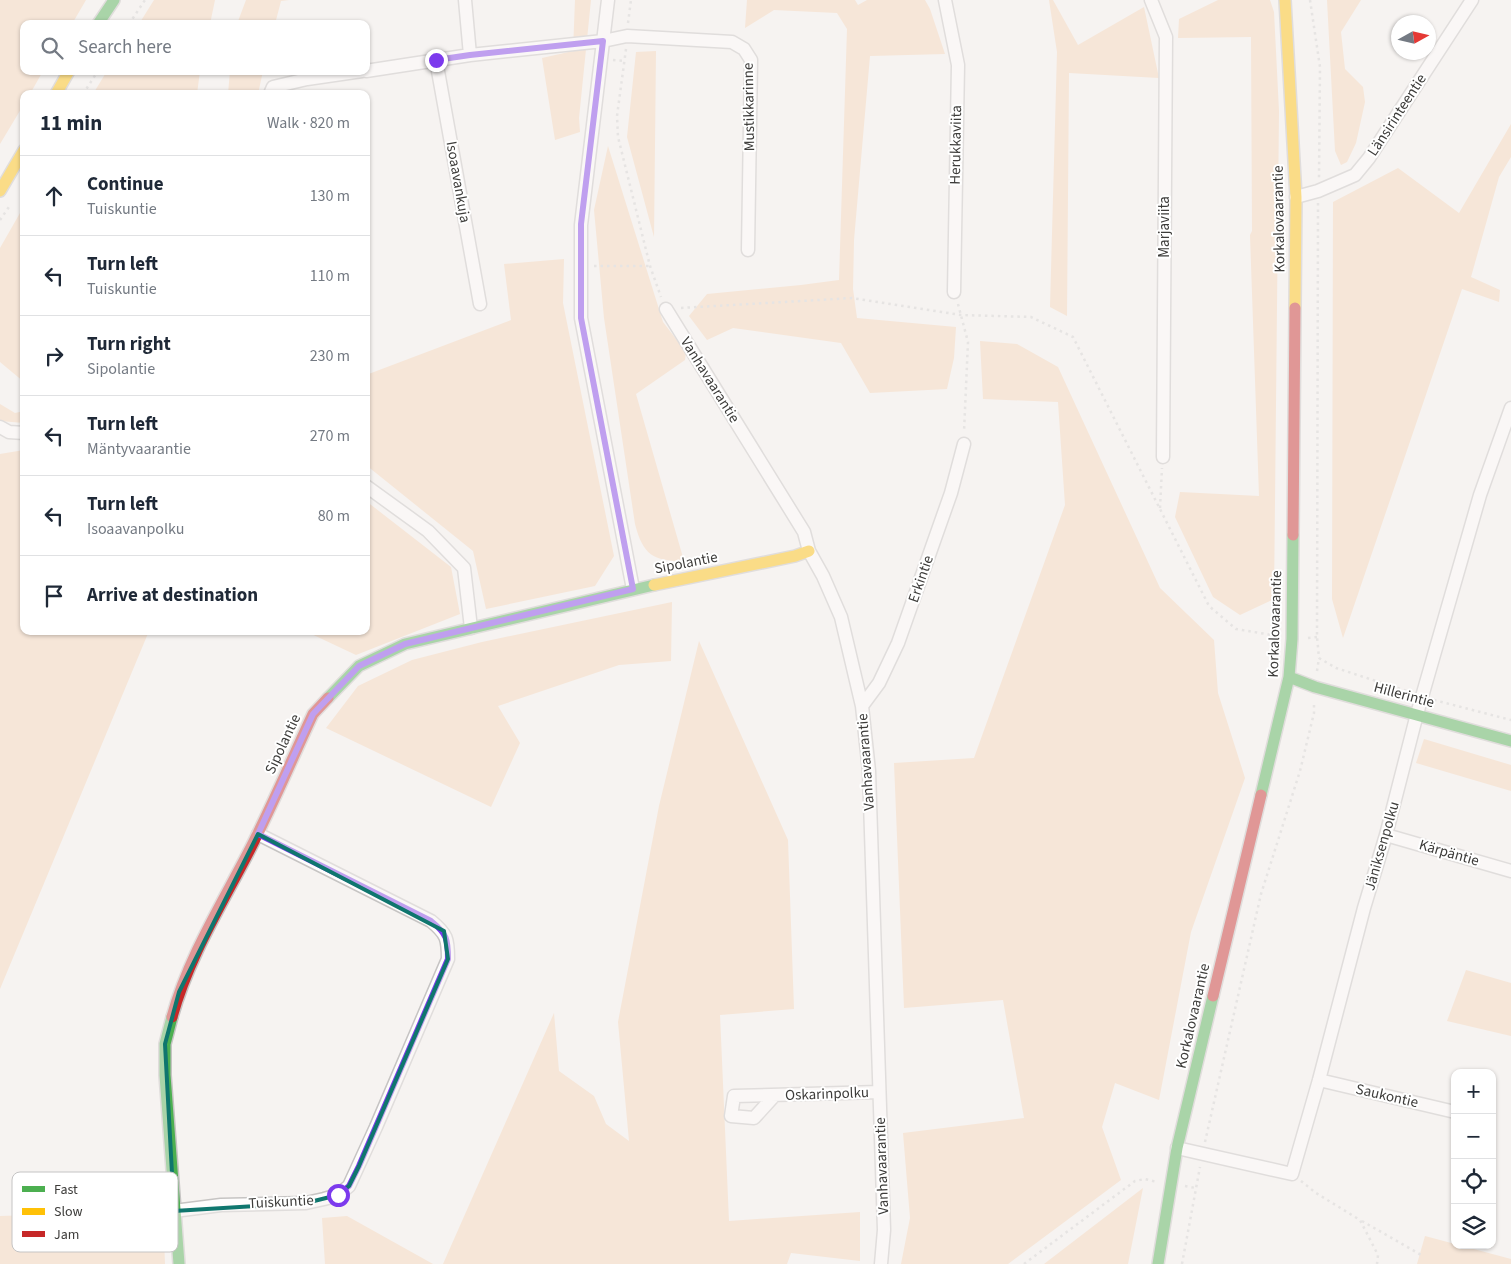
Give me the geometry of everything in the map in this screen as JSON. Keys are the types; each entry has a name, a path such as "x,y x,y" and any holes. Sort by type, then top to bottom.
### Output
{"street":[{"path":"101,20 114,0"},
{"path":"465,0 470,55"},
{"path":"608,0 581,224 581,318 633,589"},
{"name":"Herukkaviita","path":"945,0 958,65 954,292"},
{"name":"Marjaviita","path":"1151,0 1166,37 1163,457"},
{"name":"Korkalovaarantie","path":"1158,1264 1177,1148 1289,677 1292,638 1296,197 1285,0"},
{"name":"Länsirinteentie","path":"1296,197 1318,191 1355,174 1368,158 1472,0"},
{"name":"Mustikkarinne","path":"370,70 470,55 603,41 627,36 732,42 744,49 750,60 748,250"},
{"name":"Isoaavankuja","path":"436,60 480,304"},
{"path":"58,90 67,75"},
{"path":"272,90 273,87 334,75"},
{"path":"0,190 20,157"},
{"name":"Vanhavaarantie","path":"666,309 804,532 809,551 823,576 841,617 862,706 869,771 884,1230 881,1264"},
{"name":"Jäniksenpolku","path":"1292,1174 1319,1080 1364,908 1386,835 1417,714 1480,495 1511,408"},
{"path":"0,427 9,432 20,433"},
{"name":"Erkintie","path":"862,706 880,683 898,643 951,493 964,444"},
{"path":"370,489 428,531 464,568 471,628"},
{"name":"Sipolantie","path":"171,1172 165,1075 165,1044 179,992 191,964 258,834 313,714 359,666 405,644 633,589 794,556 809,551"},
{"name":"Hillerintie","path":"1289,677 1315,687 1511,741"},
{"name":"Tuiskuntie","path":"178,1210 221,1205 306,1203 338,1195 349,1186 373,1135 448,959 448,944 444,931 431,921 258,834"},
{"name":"Kärpäntie","path":"1386,835 1511,871"},
{"name":"Saukontie","path":"1319,1080 1451,1111"},
{"name":"Oskarinpolku","path":"775,1095 879,1092"},
{"path":"1177,1148 1292,1174"}],"path":[{"path":"132,20 145,0"},
{"path":"631,0 617,116 618,137 650,266 666,309 852,298 961,314 1032,317 1073,337 1210,606 1236,629 1292,638 1317,637"},
{"path":"1182,1264 1203,1153 1261,894 1300,771 1314,713 1319,658 1317,637 1320,66 1310,0"},
{"path":"86,90 95,75"},
{"path":"581,266 650,266"},
{"path":"961,314 968,342 964,444"},
{"path":"1160,510 1163,457"},
{"path":"1319,658 1336,668 1423,697 1511,720"},
{"path":"1292,1174 1316,1193 1423,1256"},
{"path":"1024,1264 1134,1181 1145,1179"},
{"path":"1360,1220 1378,1255 1377,1264"}],"highlighted area":[{"path":"258,834 444,931 448,959 349,1186 338,1195 306,1203 174,1211 165,1044 179,992"}],"shaded area":[{"path":"0,0 86,0 74,20 20,20 20,75 41,75 32,90 20,90 20,111 0,144"},
{"path":"154,0 215,0 211,20 142,20"},
{"path":"246,0 289,0 281,1 276,20 238,20"},
{"path":"575,0 591,0 579,118 580,132 555,140 542,58 573,51"},
{"path":"747,0 855,0 858,5 867,0 925,0 930,9 945,54 870,56 854,240 853,289 857,318 956,327 954,358 947,389 870,393 841,343 733,328 707,340 689,316 707,294 839,280 847,29 837,13 774,10 745,28"},
{"path":"1049,0 1053,0 1078,45 1144,7 1159,78 1069,73 1067,316 1050,307 1057,52"},
{"path":"1218,0 1270,0 1274,12 1279,111 1274,599 1240,615 1213,597 1175,517 1180,492 1259,496 1250,235 1252,231 1251,37 1178,38 1179,19"},
{"path":"1327,0 1361,0 1341,32 1345,69 1363,87 1365,102 1356,143 1347,162 1341,165 1335,151"},
{"path":"656,51 654,237 627,137 636,52"},
{"path":"105,75 199,75 198,90 95,90"},
{"path":"230,75 262,75 259,90 228,90"},
{"path":"1511,124 1511,157 1499,177 1471,277 1500,290 1499,302 1462,289 1343,638 1332,599 1333,202 1398,168 1459,213"},
{"path":"608,146 663,322 686,352 685,360 636,394 684,561 664,560 651,554 642,543 635,524 604,318 594,210"},
{"path":"20,213 20,379 0,362 0,248"},
{"path":"564,259 563,303 614,556 595,586 486,609 473,551 370,468 370,373 511,320 504,264"},
{"path":"980,341 1017,344 1058,367 1160,588 1214,640 1218,693 1245,778 1191,932 1159,1100 1115,1083 1102,1127 1121,1180 1008,1264 901,1264 910,1218 903,1133 1024,1118 1003,1000 904,1008 894,763 974,758 1065,505 1058,402 983,399"},
{"path":"0,404 15,413 20,412 20,423 0,421"},
{"path":"20,451 20,635 147,635 0,989 0,454"},
{"path":"370,504 451,567 460,614 356,655 314,635 370,635"},
{"path":"672,602 671,661 619,665 498,706 520,743 491,807 326,728 358,686 412,660 482,642"},
{"path":"699,641 788,840 794,1009 720,1015 729,1221 860,1212 860,1261 791,1253 787,1264 443,1264 554,1013 559,1071 594,1096 606,1124 629,1141 618,1022 659,806"},
{"path":"1424,739 1511,765 1511,791 1416,763"},
{"path":"1466,970 1511,983 1511,1036 1447,1021"},
{"path":"1143,1188 1128,1264 1044,1264"},
{"path":"0,1216 12,1216 12,1252 165,1252 165,1264 0,1264"},
{"path":"347,1216 433,1264 325,1264 322,1218"},
{"path":"1425,1236 1451,1243 1451,1249 1474,1249 1511,1259 1511,1264 1417,1264"}],"traffic: fast":[{"path":"101,20 114,0"},
{"path":"1261,795 1289,677 1292,639 1293,535"},
{"path":"328,698 359,666 405,644 654,585"},
{"path":"1289,677 1315,687 1511,741"},
{"path":"1158,1264 1177,1148 1213,996"},
{"path":"172,1017 165,1044 165,1075 172,1172"},
{"path":"178,1250 179,1264"}],"traffic: slow":[{"path":"1285,0 1296,197 1295,308"},
{"path":"58,90 67,75"},
{"path":"0,191 20,157"},
{"path":"654,585 795,556 809,551"}],"traffic: jam":[{"path":"1293,535 1295,308"},
{"path":"172,1017 187,975 205,934 256,838 313,714 328,698"},
{"path":"1213,996 1261,795"}],"route":[{"path":"338,1195 349,1186 359,1166 448,959 448,944 444,931 431,921 258,834 313,714 359,666 405,644 633,589 581,318 581,224 603,41 436,60"}]}
